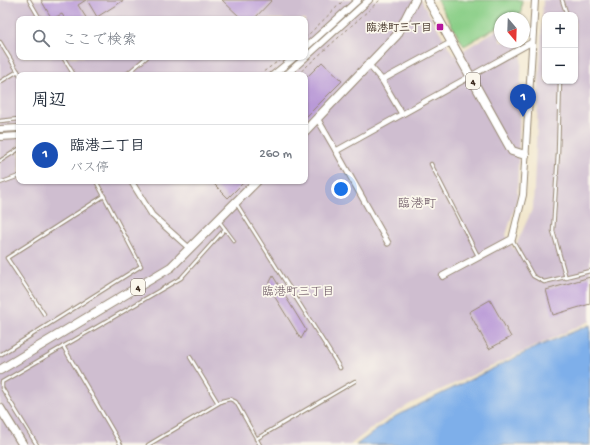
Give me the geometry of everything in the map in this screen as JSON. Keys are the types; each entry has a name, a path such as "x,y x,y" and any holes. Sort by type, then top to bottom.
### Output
{"main road":[{"path":"308,127 370,65 397,35 415,0"},
{"name":"4","path":"428,0 512,151 525,155"},
{"name":"4","path":"0,370 171,267 254,184"},
{"path":"0,408 23,445"}],"street":[{"path":"308,45 358,0"},
{"path":"308,55 368,0"},
{"path":"443,276 512,239 523,195 535,0"},
{"path":"382,80 452,42"},
{"path":"336,151 532,42"},
{"path":"277,72 291,60"},
{"path":"289,72 302,60"},
{"path":"370,65 382,80 402,114"},
{"path":"316,118 388,243"},
{"path":"0,129 16,128"},
{"path":"0,137 16,136"},
{"path":"133,184 152,215 189,248"}],"lane":[{"path":"29,0 38,16"},
{"path":"562,0 566,12"},
{"path":"0,42 18,71"},
{"path":"65,60 72,72"},
{"path":"130,72 144,60"},
{"path":"0,82 16,72"},
{"path":"560,84 558,153 553,232 566,278"},
{"path":"0,121 16,119"},
{"path":"0,161 16,151"},
{"path":"431,164 479,257"},
{"path":"0,183 16,177"},
{"path":"0,355 141,266 98,184"},
{"path":"44,314 7,258 104,196"},
{"path":"236,203 340,368"},
{"path":"218,220 234,241"},
{"path":"38,445 2,388 2,382 180,278 225,229"},
{"path":"512,239 533,276 544,282 566,278 590,271"},
{"path":"63,346 121,445"},
{"path":"190,357 218,403"},
{"path":"256,439 354,381"},
{"path":"148,445 218,403 230,399 236,402 260,445"}],"path":[{"path":"308,35 344,0"},
{"path":"300,72 380,0"},
{"path":"263,72 280,60"}],"shaded area":[{"path":"0,0 421,0 454,56 494,32 494,48 522,48 517,200 506,235 514,250 533,207 542,21 542,84 578,84 578,12 542,12 543,0 590,0 590,321 410,404 373,427 350,445 0,445"}],"green space":[{"path":"437,0 522,0 521,12 494,12 494,28 464,46"}],"water":[{"path":"590,325 590,445 356,445 396,416 539,346"}],"building":[{"path":"41,0 86,0 78,5 85,16 63,16 62,14 58,16 50,16"},
{"path":"87,0 124,0 99,16 96,16"},
{"path":"222,0 272,0 257,16 239,16"},
{"path":"322,62 342,81 308,115 308,76"},
{"path":"214,184 242,184 228,198"},
{"path":"273,276 306,330 301,339 268,286"},
{"path":"590,277 590,304 553,315 546,290"},
{"path":"490,300 511,337 489,349 469,312"}],"place":[{"name":"臨港町三丁目","path":"440,27"},
{"name":"臨港二丁目","path":"523,117"}],"district":[{"name":"臨港町","path":"417,202"},
{"name":"臨港町三丁目","path":"298,291"}]}
